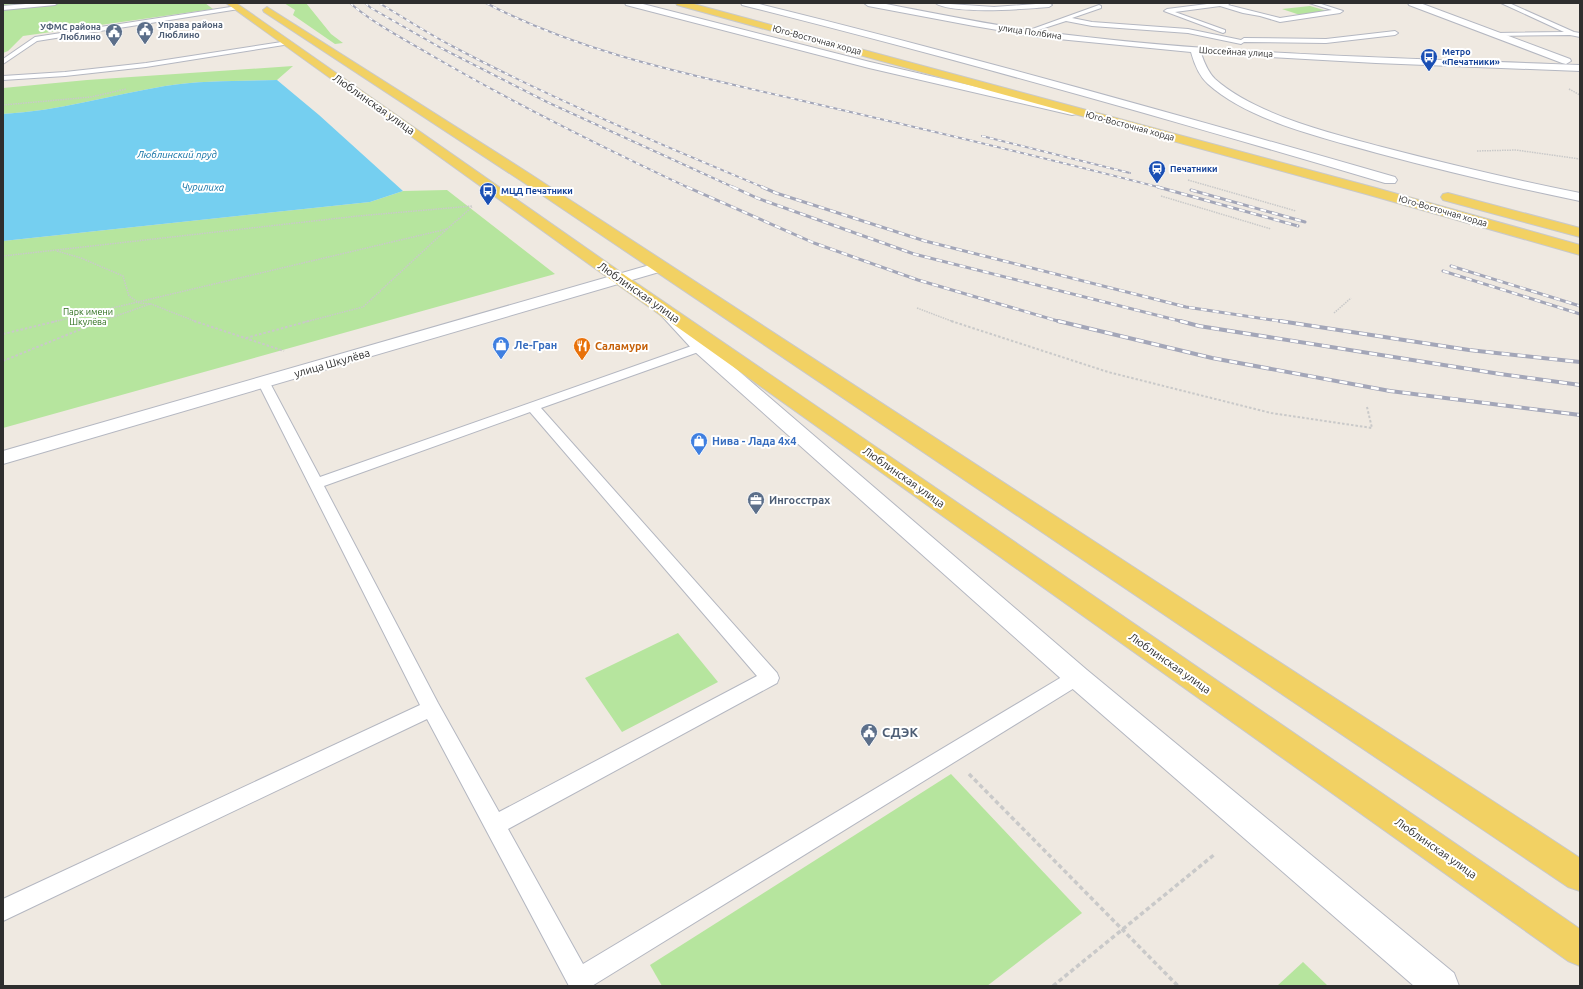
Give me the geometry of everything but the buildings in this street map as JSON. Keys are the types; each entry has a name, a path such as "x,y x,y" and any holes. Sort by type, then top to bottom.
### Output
{"main road":[{"path":"629,3 870,65 1128,125"},
{"name":"Юго-Восточная хорда","path":"680,3 1371,191 1580,250"},
{"name":"Юго-Восточная хорда","path":"711,3 1394,182 1190,121 964,58 745,3"},
{"name":"улица Полбина","path":"868,3 1027,32 1195,49"},
{"name":"Шоссейная улица","path":"1412,3 1580,67"},
{"name":"Люблинская улица","path":"258,4 526,177 660,268 1580,876"},
{"name":"Люблинская улица","path":"233,5 620,279 1580,949"},
{"name":"Шоссейная улица","path":"1580,67 1333,59 1195,49 1200,63 1210,79 1228,94 1265,112 1326,134 1432,164 1514,184 1580,197"},
{"name":"Юго-Восточная хорда","path":"1436,193 1580,233"},
{"name":"улица Шкулёва","path":"3,458 660,268"},
{"path":"658,305 700,347 1077,676 1441,986"}],"lane":[{"path":"3,8 55,3"},
{"path":"938,3 961,8 988,9 1050,6"},
{"path":"1228,3 1167,10 1243,41 1245,45 1245,52"},
{"path":"1220,4 1245,12 1261,14 1280,20 1340,11 1312,3"},
{"path":"1504,3 1573,34"},
{"path":"3,62 35,39 233,5"},
{"path":"1027,32 1099,7"},
{"path":"1067,19 1092,24 1188,31 1243,41 1326,41 1395,34"},
{"path":"1497,35 1580,34"},
{"path":"3,78 65,74 146,65 288,43"},
{"path":"316,484 700,347"},
{"path":"264,383 431,708 579,980 1077,676"},
{"path":"495,825 770,678 532,407"},
{"path":"3,910 431,708"}],"path":[{"path":"1473,151 1494,148 1537,152 1580,159"},
{"path":"1188,180 1296,211"},
{"path":"1160,196 1271,228"},
{"path":"3,256 358,216 472,206 363,307 246,338"},
{"path":"3,334 447,229"},
{"path":"55,250 81,258 123,276 129,296 139,303 151,304 200,324 290,353"},
{"path":"1334,313 1351,298"},
{"path":"3,361 102,321 151,304"},
{"path":"917,308 961,325 1108,372 1271,413 1372,428 1367,407"},
{"path":"950,754 1178,986"},
{"path":"1053,986 1215,854"}],"green space":[{"path":"3,3 205,3 213,9 23,36 8,51 3,53"},
{"path":"284,3 306,3 331,34 343,43 335,44 293,15 295,10"},
{"path":"1310,6 1327,11 1300,15 1282,9"},
{"path":"293,66 277,80 221,81 179,84 44,110 3,114 3,88 87,80"},
{"name":"Парк имени Шкулёва","path":"447,190 555,274 3,428 3,241 370,202 403,191"},
{"path":"678,633 718,682 622,732 585,678"},
{"path":"951,774 1082,913 987,986 662,986 650,965"},
{"path":"1303,962 1328,986 1277,986"}],"water":[{"name":"Люблинский пруд","path":"277,80 319,115 403,191 370,202 3,241 3,114 44,110 179,84 221,81"}],"railway":[{"path":"350,3 359,11 389,31 495,91 591,141 689,188"},
{"path":"365,3 371,8 441,48 547,102 735,188"},
{"path":"379,3 443,41 490,66 567,103 765,188"},
{"path":"486,3 523,21 599,50 679,72 980,143 1162,188"},
{"path":"982,136 1130,173"},
{"path":"687,187 814,243 918,280 1061,322"},
{"path":"733,187 757,198 914,254 1184,322"},
{"path":"762,187 776,193 925,241 1186,307 1286,322"},
{"path":"1158,187 1298,226"},
{"path":"1191,190 1305,222"},
{"path":"1451,266 1580,306"},
{"path":"1443,271 1580,314"},
{"path":"1058,321 1212,358 1390,391 1580,415"},
{"path":"1180,321 1199,326 1500,374 1580,385"},
{"path":"1280,321 1469,350 1580,362"}],"place":[{"name":"Управа района Люблино","path":"145,45"},
{"name":"УФМС района Люблино","path":"114,47"},
{"name":"Метро «Печатники»","path":"1429,72"},
{"name":"Печатники","path":"1157,184"},
{"name":"МЦД Печатники","path":"488,206"},
{"name":"Ле-Гран","path":"501,360"},
{"name":"Саламури","path":"582,361"},
{"name":"Нива - Лада 4х4","path":"699,456"},
{"name":"Ингосстрах","path":"756,515"},
{"name":"СДЭК","path":"869,747"}],"water label":[{"name":"Чурилиха","path":"203,187"}]}
